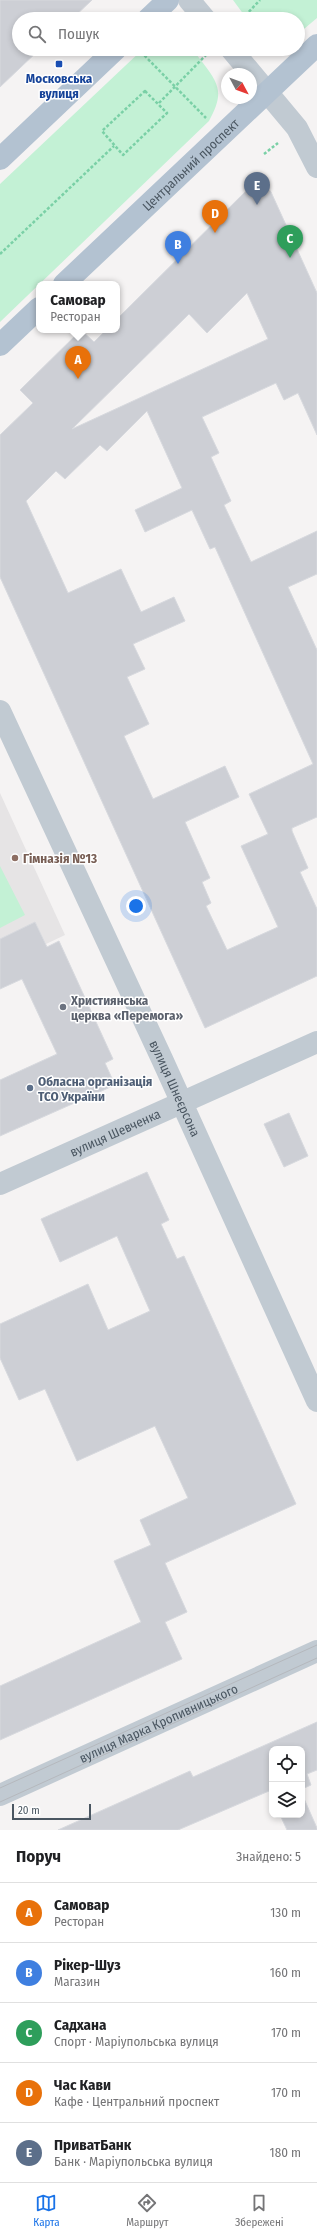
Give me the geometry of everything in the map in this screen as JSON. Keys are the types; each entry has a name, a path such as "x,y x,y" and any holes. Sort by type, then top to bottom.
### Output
{"main road":[{"path":"155,12 168,0"},
{"name":"Центральний проспект","path":"305,56 317,45"},
{"path":"0,159 109,56"},
{"name":"Центральний проспект","path":"67,281 266,91 305,56"},
{"path":"0,345 36,311"}],"street":[{"path":"189,0 199,12"},
{"path":"236,56 297,128 317,167"},
{"name":"вулиця Шнеєрсона","path":"0,711 182,1103 317,1401"},
{"name":"вулиця Шевченка","path":"0,1184 317,1042"},
{"name":"вулиця Марка Кропивницького","path":"0,1795 317,1651"}],"path":[{"path":"249,12 260,0"},
{"path":"145,56 209,121"},
{"path":"159,103 205,56"},
{"path":"145,91 159,103 167,113 123,155 114,146 102,131 145,91"},
{"path":"0,254 114,146"}],"shaded area":[{"name":"Гімназія №13","path":"0,793 65,935 46,944 35,922 0,939"}],"green space":[{"path":"233,0 317,0 317,18 305,28 305,12 242,12"},
{"path":"136,56 197,56 214,78 218,91 218,97 214,112 209,121 43,281 36,281 36,287 0,322 0,184"},
{"path":"0,866 25,915 0,928"}],"building":[{"path":"0,0 92,0 79,12 12,12 12,56 33,56 0,87"},
{"path":"259,184 266,186 271,192 317,293 317,435 298,393 284,400 276,383 202,417 219,453 211,457 231,501 224,505 251,562 317,531 317,574 288,587 317,650 317,817 292,828 292,831 308,868 300,872 317,909 317,976 205,1028 0,577 0,435 33,403 20,390 78,333 84,333 94,342 103,333 120,333 120,316 251,186","holes":["247,293 268,339 72,429 189,314 207,333","147,411 182,488 135,510 145,532 192,510 210,549 215,547 313,764 249,794 268,834 241,846 278,927 227,950 206,906 211,903 202,882 210,878 185,822 239,797 225,766 153,799 124,736 149,724 127,677 145,669 133,644 185,621 174,597 141,612 121,569 68,593 26,501 56,471 65,479 100,445 107,451"]},
{"path":"35,922 47,947 59,941 113,1059 105,1063 115,1085 0,1136 0,1080 57,1054 22,979 0,989 0,939"},
{"path":"289,1113 308,1156 284,1167 264,1124"},
{"path":"147,1172 169,1220 161,1224 177,1259 184,1256 296,1504 165,1563 187,1612 165,1622 182,1659 0,1740 0,1686 141,1622 114,1561 151,1545 140,1520 188,1498 155,1426 77,1461 45,1389 19,1400 0,1358 0,1324 88,1284 108,1330 150,1311 117,1236 60,1262 41,1219"},
{"path":"317,1722 317,1770 307,1774 311,1785 305,1788 305,1746 269,1746 269,1791 178,1830 58,1830 190,1771 193,1777"},
{"path":"305,1801 317,1830 287,1830 281,1818 305,1818"}],"tram line":[{"path":"0,1788 317,1645"},
{"path":"0,1802 317,1658"}],"place":[{"name":"Московська вулиця","path":"59,64"},
{"name":"ПриватБанк","path":"257,205"},
{"name":"Час Кави","path":"215,233"},
{"name":"Садхана","path":"290,258"},
{"name":"Рікер-Шуз","path":"178,264"},
{"name":"Самовар","path":"78,379"},
{"name":"Гімназія №13","path":"15,858"},
{"name":"Християнська церква «Перемога»","path":"63,1007"},
{"name":"Обласна організація ТСО України","path":"30,1088"}]}
